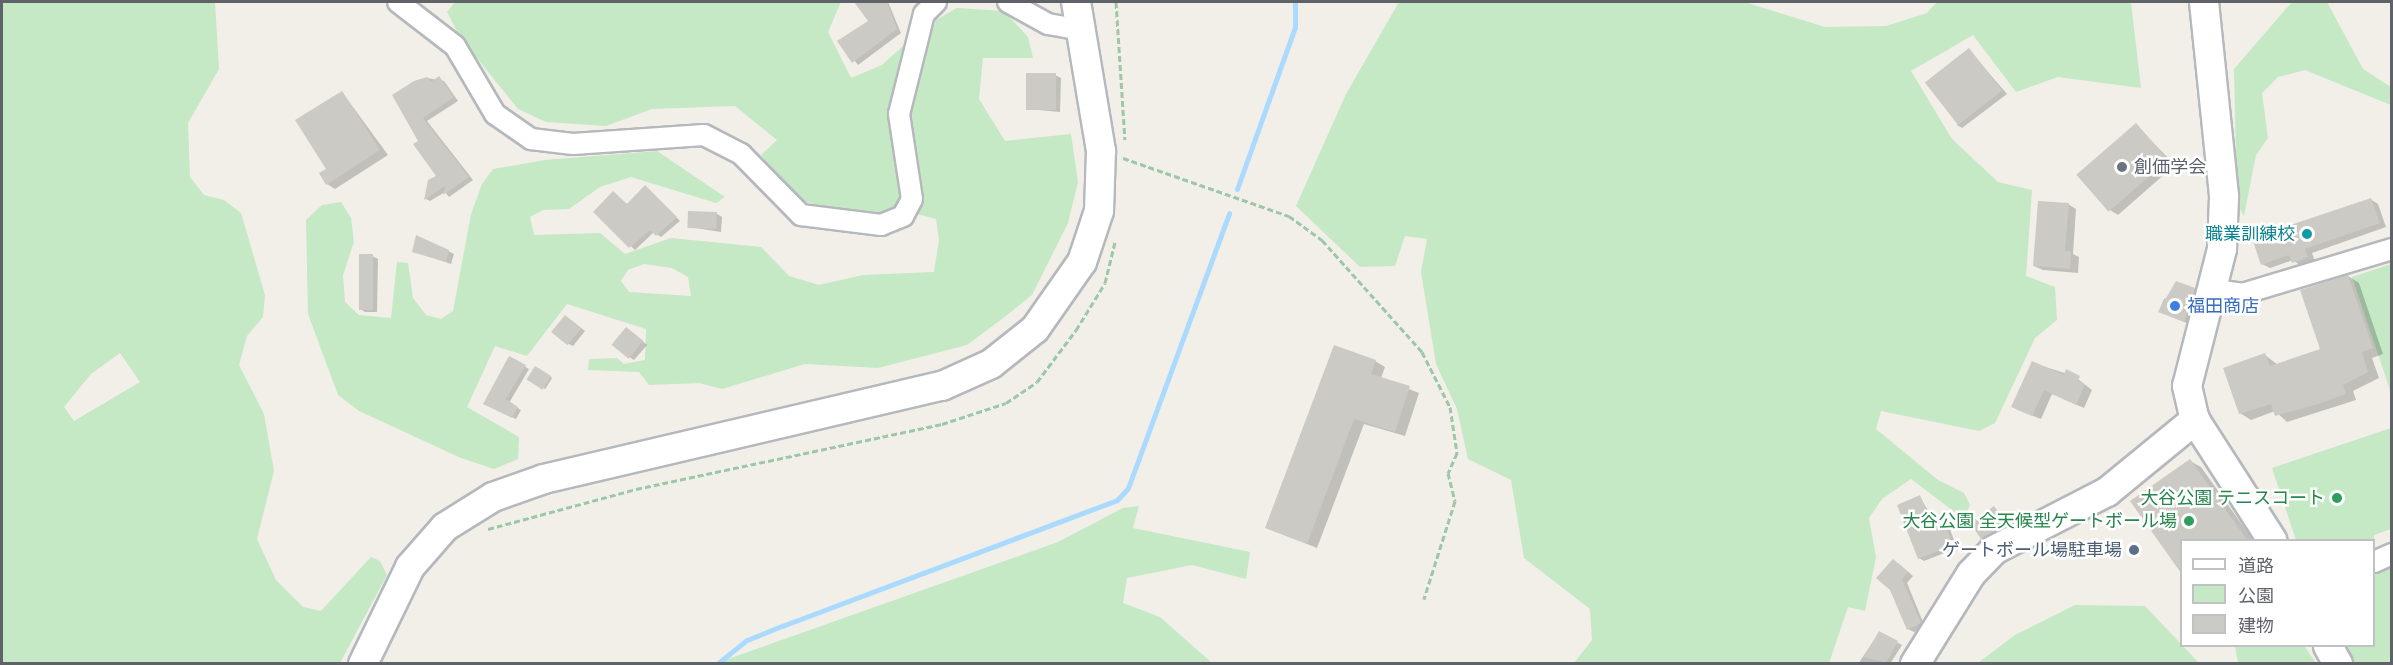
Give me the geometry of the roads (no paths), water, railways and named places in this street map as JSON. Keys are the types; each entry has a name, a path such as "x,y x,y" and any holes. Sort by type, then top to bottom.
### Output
{"street":[{"path":"398,2 454,46 495,114 531,139 573,144 705,135 741,154 787,207 801,215 881,225 903,216 912,199 899,114 924,14 936,2"},
{"path":"1008,2 1048,24 1082,30"},
{"path":"363,663 410,567 445,527 493,497 544,479 942,386 1013,348 1053,307 1082,262 1099,211 1113,155 1076,2"},
{"path":"2204,2 2224,197 2215,290 2189,366 2195,420 2271,539"},
{"path":"2215,290 2242,294 2391,249"},
{"path":"1915,663 1971,574 1994,550 2107,492 2195,420"},
{"path":"2375,561 2391,554"},
{"path":"2329,647 2338,663"}],"waterway":[{"path":"1237,189 1295,27 1295,2"},
{"path":"717,664 747,640 1117,500 1128,488 1229,213"}],"place":[{"name":"創価学会","path":"2122,167"},
{"name":"職業訓練校","path":"2307,234"},
{"name":"福田商店","path":"2175,306"},
{"name":"大谷公園 テニスコート","path":"2337,498"},
{"name":"大谷公園 全天候型ゲートボール場","path":"2189,521"},
{"name":"ゲートボール場駐車場","path":"2134,550"}]}
